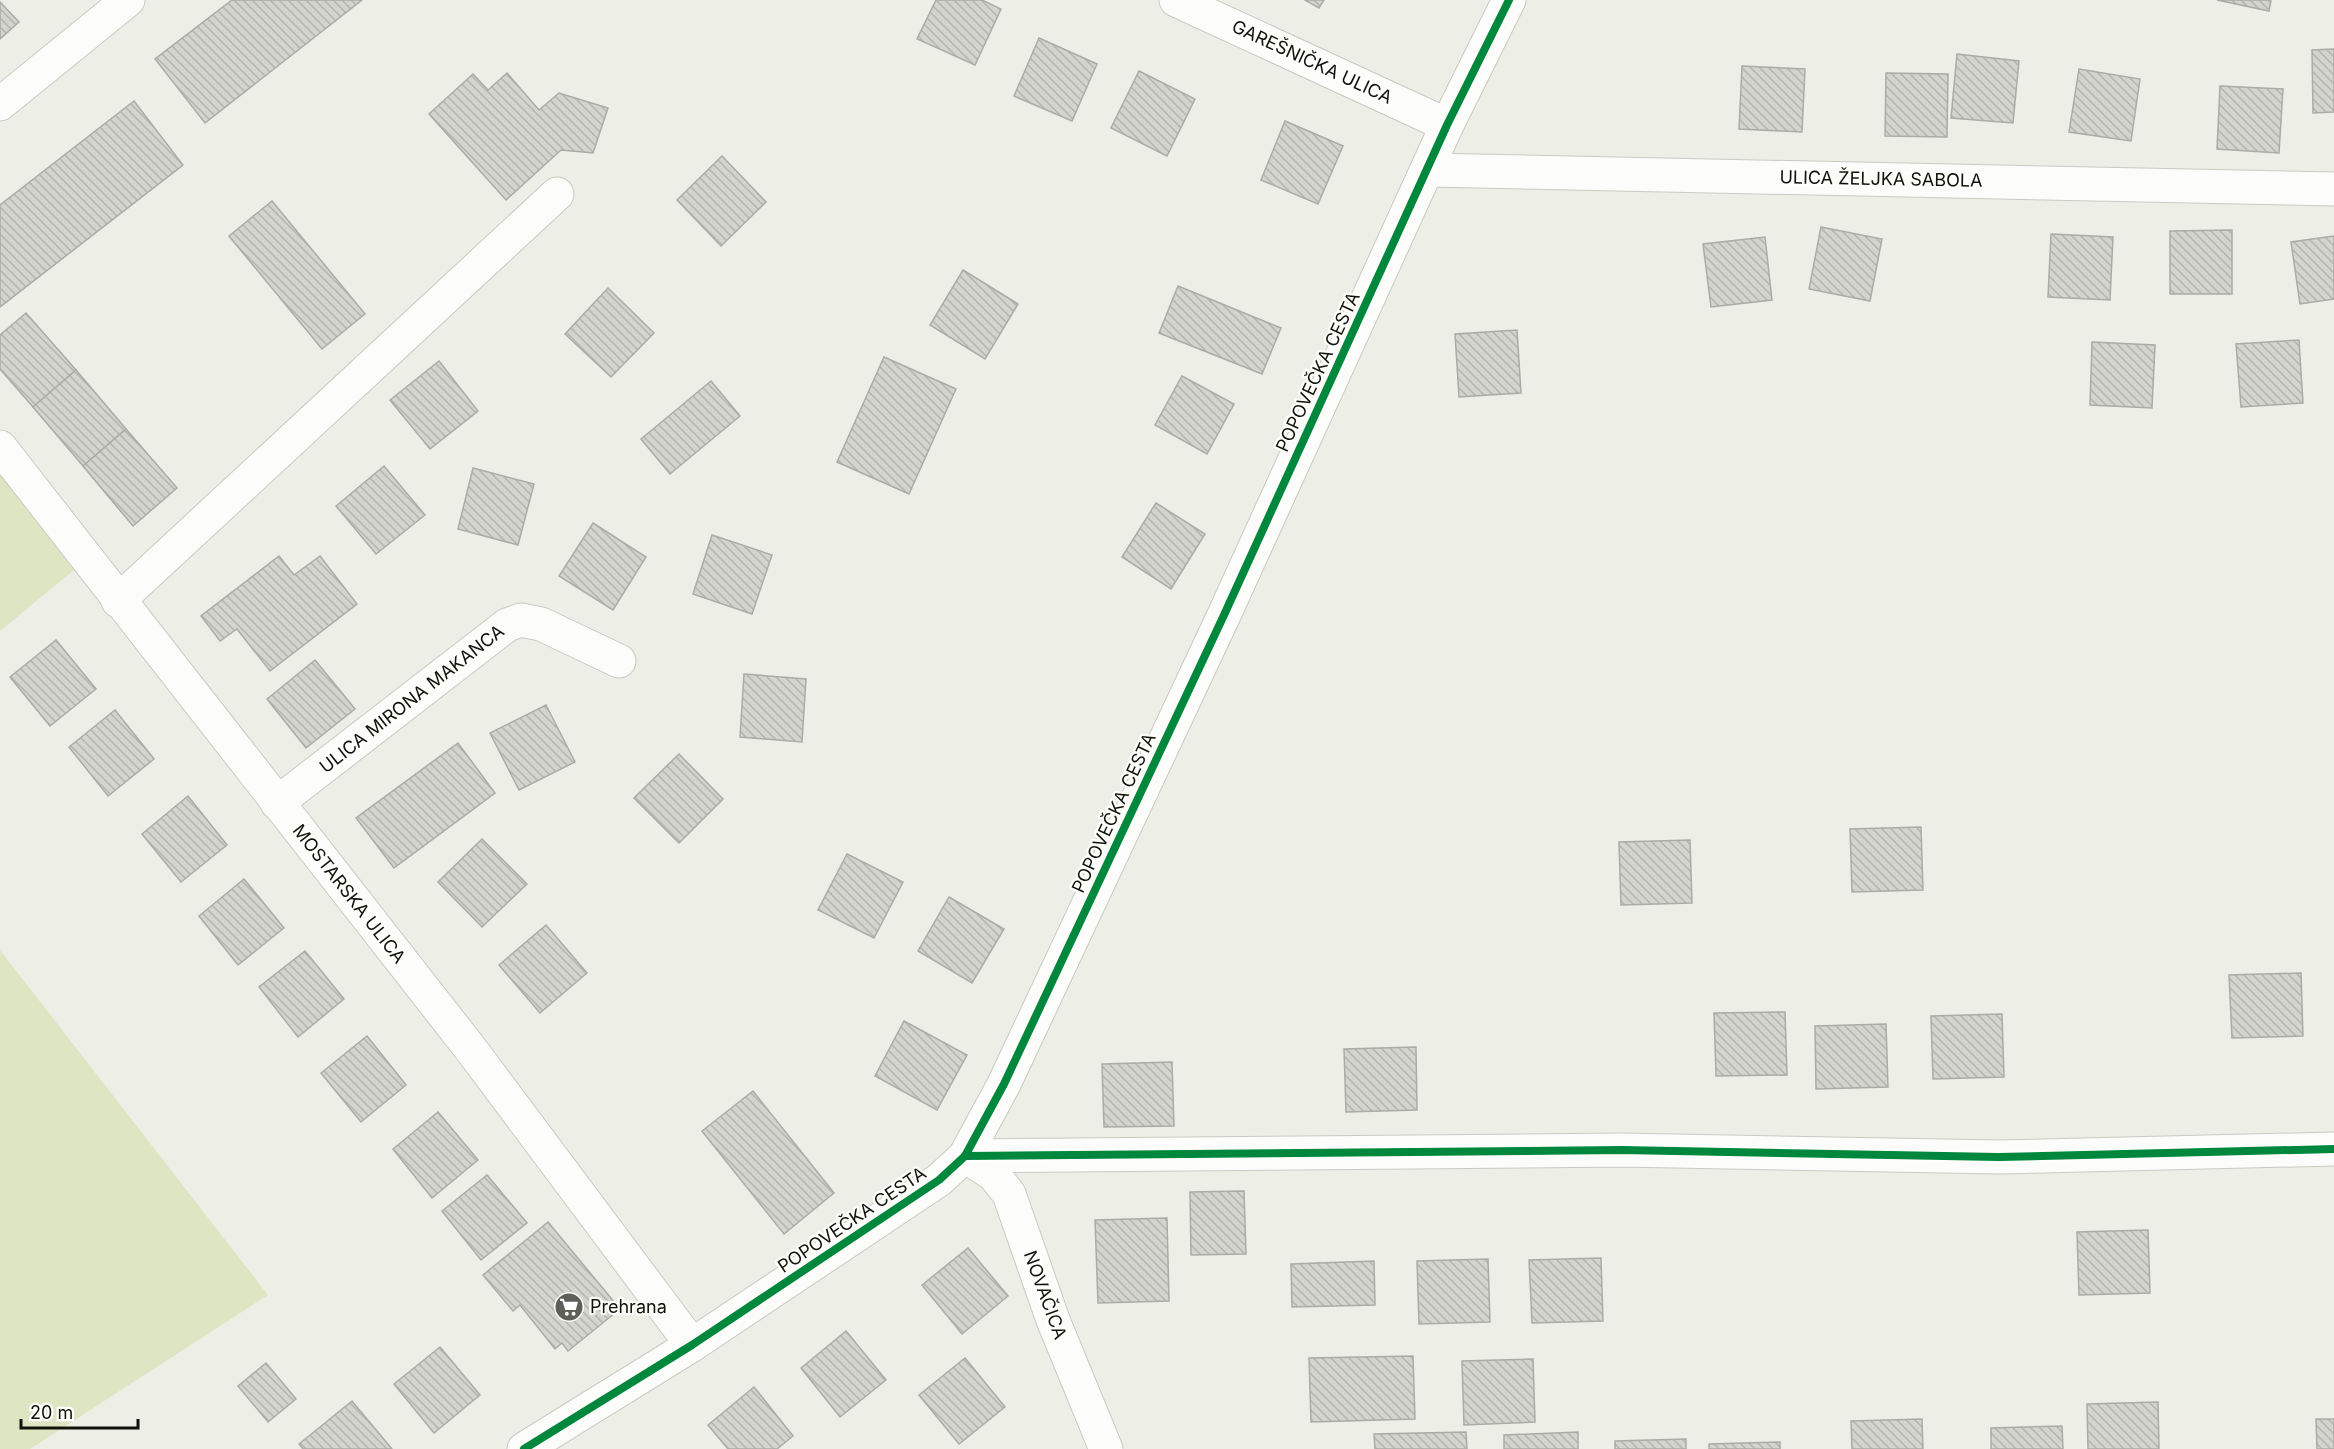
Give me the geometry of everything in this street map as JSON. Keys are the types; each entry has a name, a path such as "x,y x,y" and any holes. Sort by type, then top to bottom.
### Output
{"street":[{"path":"0,104 128,0"},
{"name":"GAREŠNIČKA ULICA","path":"1176,0 1448,125"},
{"name":"POPOVEČKA CESTA","path":"524,1449 692,1345 939,1180 965,1156 1009,1074 1448,125 1509,0"},
{"name":"ULICA ŽELJKA SABOLA","path":"1428,170 2334,189"},
{"path":"118,601 557,194"},
{"name":"MOSTARSKA ULICA","path":"0,447 118,601 473,1052 692,1345"},
{"name":"ULICA MIRONA MAKANCA","path":"278,803 507,625 520,620 541,624 619,661"},
{"path":"965,1156 1622,1150 1999,1157 2334,1149"},
{"name":"NOVAČICA","path":"965,1156 993,1174 1009,1194 1053,1320 1106,1449"}],"green space":[{"path":"0,471 74,570 0,631"},
{"path":"0,950 268,1295 30,1449 0,1449"}],"building":[{"path":"232,0 362,0 205,123 155,59"},
{"path":"936,0 982,0 1001,9 975,65 917,39"},
{"path":"1305,0 1324,0 1319,8"},
{"path":"2217,0 2271,0 2269,11"},
{"path":"0,2 19,22 0,39"},
{"path":"1039,38 1097,64 1072,121 1014,96"},
{"path":"2334,49 2334,112 2313,113 2312,50"},
{"path":"1957,54 2019,61 2013,123 1951,118"},
{"path":"1742,66 1805,69 1802,132 1739,129"},
{"path":"2079,69 2140,79 2131,141 2069,132"},
{"path":"1139,71 1195,99 1167,156 1111,128"},
{"path":"507,73 539,110 559,93 608,108 593,153 561,150 506,200 429,114 473,74 488,90"},
{"path":"1886,73 1948,74 1947,137 1885,136"},
{"path":"2220,86 2283,89 2279,153 2217,149"},
{"path":"134,101 183,165 0,307 0,205"},
{"path":"1285,121 1343,146 1318,204 1261,180"},
{"path":"722,156 766,202 721,246 677,200"},
{"path":"272,201 365,314 322,349 229,236"},
{"path":"1821,227 1882,239 1870,301 1809,289"},
{"path":"2232,230 2232,294 2170,294 2170,231"},
{"path":"2051,234 2113,237 2110,300 2048,297"},
{"path":"2334,236 2334,299 2300,304 2291,242"},
{"path":"1765,237 1772,300 1711,307 1703,244"},
{"path":"963,270 1018,304 985,359 930,325"},
{"path":"1178,286 1281,328 1262,374 1159,333"},
{"path":"608,288 654,333 611,377 565,334"},
{"path":"26,313 76,370 33,407 0,369 0,335"},
{"path":"1517,330 1521,393 1459,397 1455,334"},
{"path":"2299,340 2303,403 2241,407 2236,344"},
{"path":"2092,342 2155,345 2152,408 2090,405"},
{"path":"884,357 956,389 909,494 837,462"},
{"path":"439,361 478,411 430,449 390,400"},
{"path":"76,370 126,429 83,466 33,407"},
{"path":"1182,376 1234,404 1207,454 1155,425"},
{"path":"711,381 740,416 670,474 641,439"},
{"path":"126,429 177,488 133,526 83,466"},
{"path":"384,466 425,515 376,554 336,506"},
{"path":"473,468 534,484 518,545 458,529"},
{"path":"1156,503 1205,534 1171,589 1122,557"},
{"path":"593,523 646,557 613,610 559,576"},
{"path":"712,535 772,555 752,614 693,594"},
{"path":"279,556 294,575 320,556 357,604 270,671 237,629 220,641 201,616"},
{"path":"56,640 96,689 50,726 10,677"},
{"path":"315,660 355,709 306,748 267,699"},
{"path":"744,674 806,679 802,742 740,737"},
{"path":"546,705 575,762 519,790 490,733"},
{"path":"115,710 154,759 108,796 69,747"},
{"path":"458,743 495,793 394,868 356,818"},
{"path":"679,754 723,799 679,843 634,798"},
{"path":"188,796 227,845 181,882 142,834"},
{"path":"1921,827 1923,890 1852,892 1850,829"},
{"path":"482,839 527,884 482,927 438,882"},
{"path":"1690,840 1692,903 1621,905 1619,842"},
{"path":"847,854 903,882 874,938 818,910"},
{"path":"244,879 284,928 238,965 199,916"},
{"path":"949,897 1004,929 972,983 918,951"},
{"path":"546,925 587,973 540,1013 499,965"},
{"path":"305,951 344,999 298,1037 259,987"},
{"path":"2301,973 2303,1036 2232,1038 2229,975"},
{"path":"1785,1012 1787,1075 1716,1076 1714,1013"},
{"path":"2002,1014 2004,1077 1933,1079 1931,1016"},
{"path":"904,1021 967,1055 937,1110 875,1076"},
{"path":"1886,1024 1888,1087 1816,1089 1815,1026"},
{"path":"367,1036 406,1085 361,1122 321,1073"},
{"path":"1416,1047 1417,1110 1346,1112 1344,1049"},
{"path":"1172,1062 1174,1126 1104,1127 1102,1064"},
{"path":"753,1091 834,1193 784,1234 702,1131"},
{"path":"438,1112 478,1160 432,1198 393,1149"},
{"path":"487,1175 527,1223 481,1260 442,1211"},
{"path":"1244,1191 1246,1254 1191,1255 1190,1192"},
{"path":"1167,1218 1169,1301 1098,1303 1095,1220"},
{"path":"548,1222 620,1309 568,1351 562,1343 555,1349 520,1305 513,1311 483,1275"},
{"path":"2148,1230 2150,1293 2079,1295 2077,1232"},
{"path":"968,1248 1008,1296 962,1334 922,1285"},
{"path":"1601,1258 1603,1321 1532,1323 1529,1260"},
{"path":"1488,1259 1490,1322 1419,1324 1417,1261"},
{"path":"1374,1261 1375,1305 1292,1307 1291,1264"},
{"path":"846,1331 886,1380 840,1417 801,1368"},
{"path":"440,1347 480,1395 434,1433 394,1384"},
{"path":"1413,1356 1415,1419 1311,1422 1309,1358"},
{"path":"965,1358 1005,1407 959,1444 919,1395"},
{"path":"1533,1359 1535,1422 1464,1425 1462,1361"},
{"path":"266,1363 296,1399 268,1422 238,1386"},
{"path":"754,1387 793,1436 777,1449 728,1449 708,1425"},
{"path":"352,1401 392,1449 303,1449 299,1444"},
{"path":"2158,1402 2159,1449 2088,1449 2087,1404"},
{"path":"1922,1419 1923,1449 1852,1449 1851,1421"},
{"path":"2316,1419 2334,1419 2334,1449 2317,1449"},
{"path":"2062,1426 2063,1449 1991,1449 1991,1428"},
{"path":"1466,1432 1467,1449 1375,1449 1374,1434"},
{"path":"1578,1432 1578,1449 1504,1449 1504,1435"},
{"path":"1686,1439 1686,1449 1615,1449 1615,1441"},
{"path":"1780,1442 1780,1449 1709,1449 1709,1444"}],"cycle path":[{"path":"524,1449 692,1345 939,1180 965,1156 1004,1084 1224,615 1447,125 1509,0"},
{"path":"965,1156 1622,1150 1999,1157 2334,1149"}],"place":[{"name":"Prehrana","path":"569,1307"}]}
